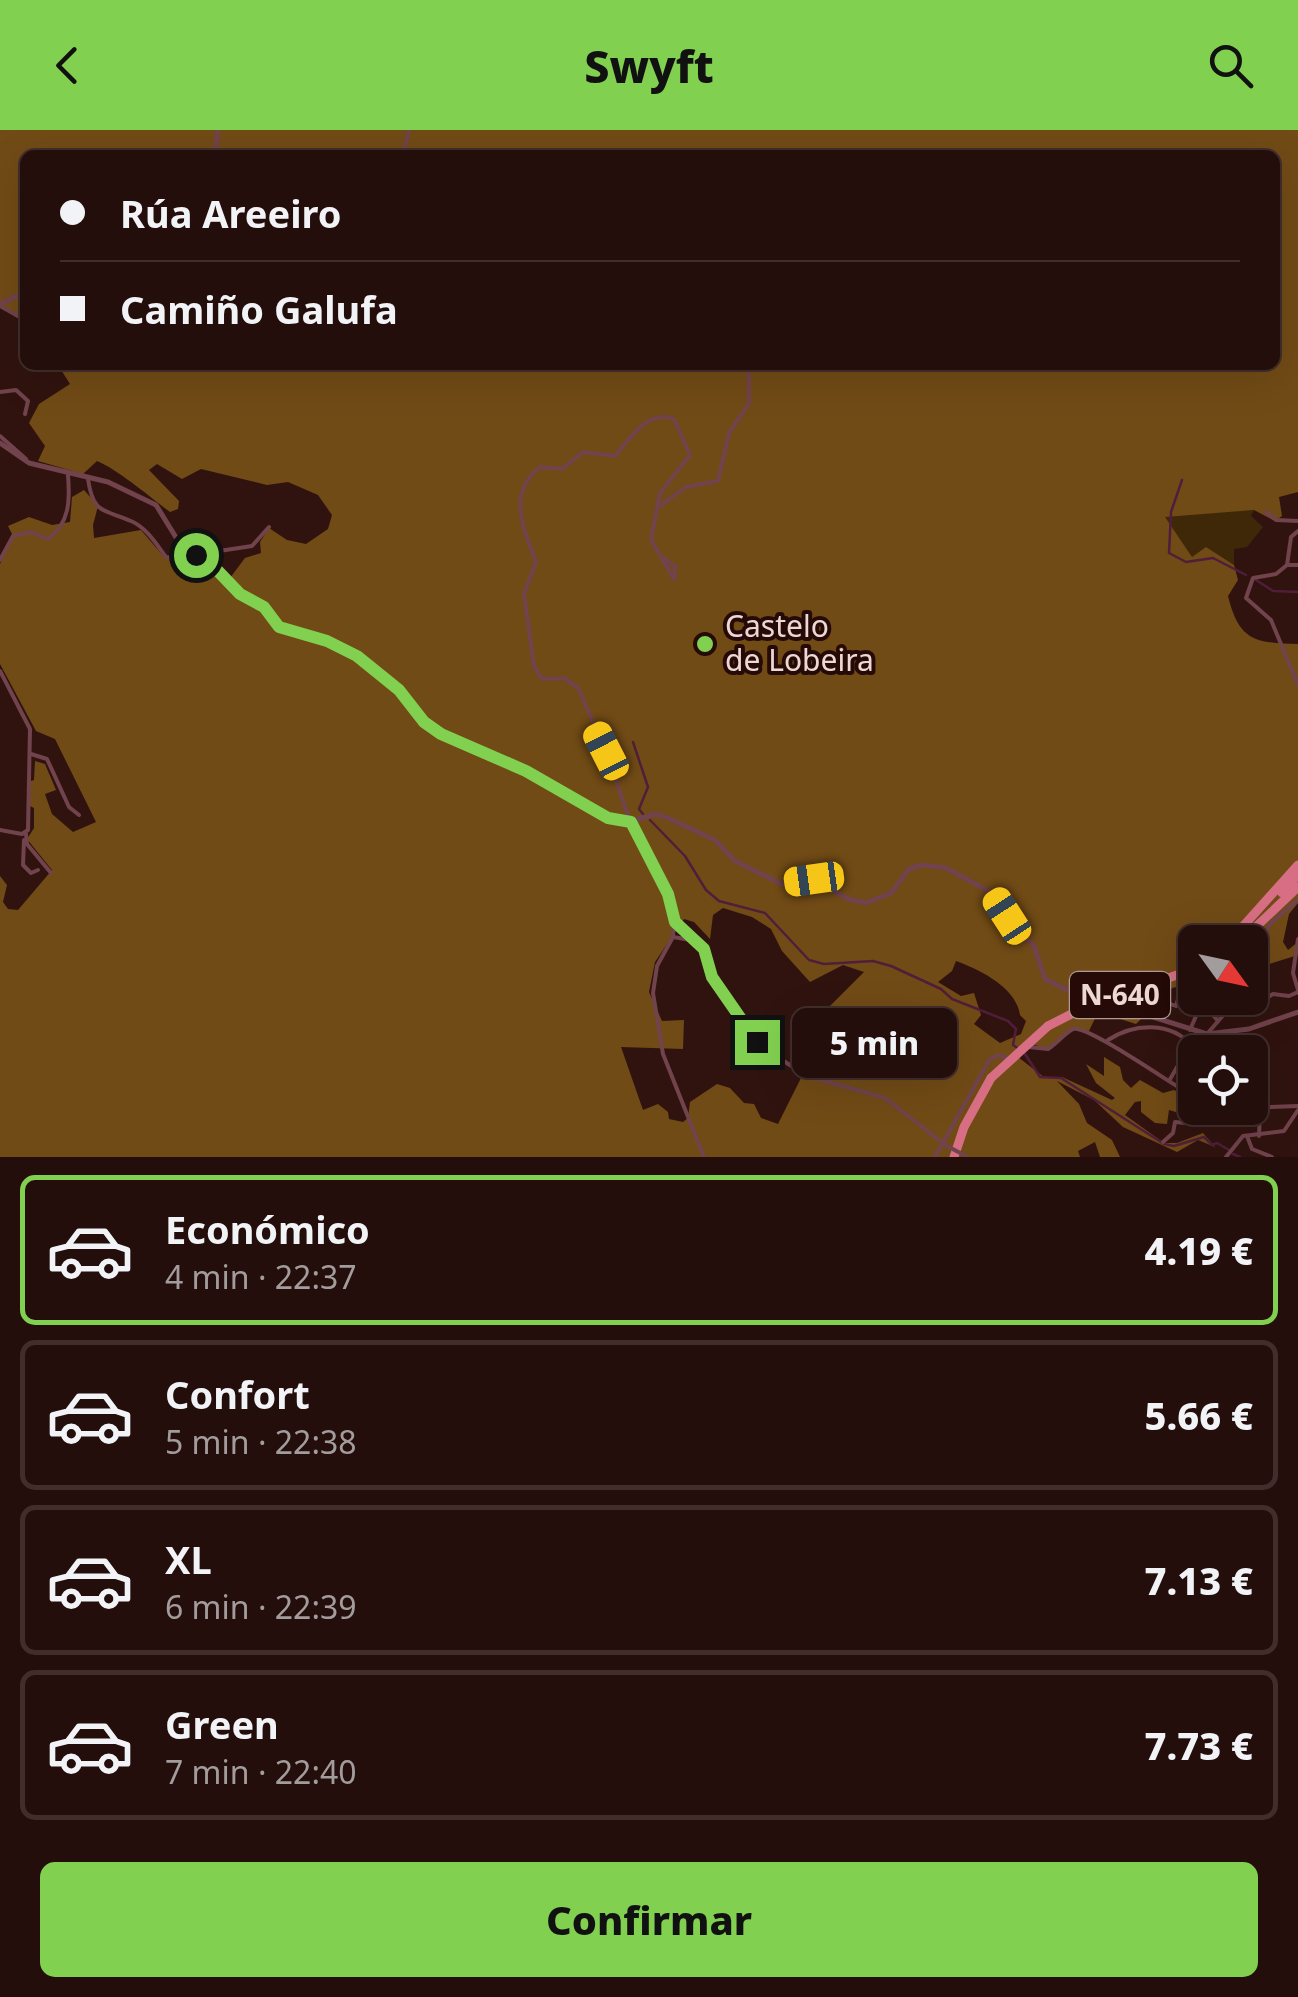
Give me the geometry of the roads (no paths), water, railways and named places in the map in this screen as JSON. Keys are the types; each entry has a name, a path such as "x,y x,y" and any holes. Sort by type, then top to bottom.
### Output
{"highway":[{"path":"1249,925 1298,865"},
{"path":"1251,925 1298,876"},
{"path":"1254,925 1298,887"},
{"name":"N-640","path":"954,1157 964,1127 992,1078 1048,1026 1093,1004 1178,975"}],"street":[{"path":"655,508 690,486 718,482 729,433 749,403 750,370"},
{"path":"0,392 16,390 28,401 25,414"},
{"path":"662,558 651,540 655,508 662,488 690,456 680,426 664,415 651,419 614,456 584,452 562,468 537,469 526,482 519,505 524,533 536,562 524,594 536,673 546,680 564,678 578,688 631,822 668,894 675,922 673,937 657,966 653,992 663,1054 703,1154"},
{"path":"0,439 29,462 108,482 156,505 171,525 179,546 211,565 240,594 264,607 279,627 327,641 357,656 399,690 424,722 441,734 526,771 608,818 631,822 662,816 714,840 735,861 764,878 782,884 814,879 860,902 872,902 891,892 908,868 946,868 992,893 1014,927 1034,946 1044,978 1077,996 1190,1030 1206,1034 1249,1029 1298,1012"},
{"path":"0,560 13,536 30,532 48,539 56,533 66,520 68,474"},
{"path":"88,479 91,500 102,510 134,522 166,557 193,557 252,546 269,527"},
{"path":"1266,512 1276,520 1298,521"},
{"path":"1287,565 1291,537 1298,531"},
{"path":"1298,565 1287,565 1276,574 1253,578 1246,598 1270,620 1298,684"},
{"path":"0,671 30,729 23,865 31,873 38,870"},
{"path":"0,683 9,687"},
{"path":"31,754 41,754 46,760 69,807 79,815"},
{"path":"0,830 25,837 50,873"},
{"path":"1268,928 1298,900"},
{"path":"675,922 704,949 712,977 762,1047 807,1076 877,1094 966,1157"},
{"path":"673,937 690,940"},
{"path":"1268,997 1289,996 1298,991 1294,973 1298,939"},
{"path":"1168,1003 1176,1006 1178,999"},
{"path":"1190,1030 1196,1015"},
{"path":"1213,1015 1218,1021"},
{"path":"1206,1034 1223,1015"},
{"path":"1108,1040 1138,1027 1169,1030 1178,1036"},
{"path":"935,1157 989,1060 998,1055 1013,1061 1035,1045 1048,1048 1074,1029 1108,1040 1118,1052 1178,1087"},
{"path":"1168,1081 1178,1062"},
{"path":"1226,1157 1240,1139 1284,1131 1298,1108 1268,1107"},
{"path":"1163,1142 1178,1122"},
{"path":"1260,1125 1260,1136"},
{"path":"1248,1136 1252,1149 1272,1157"}],"waterway":[{"path":"1182,480 1171,512 1169,553 1186,562 1213,558 1246,575"},
{"path":"1256,580 1273,591 1298,592"},
{"path":"633,742 648,787 639,809 643,814"},
{"path":"650,820 685,856 706,890 719,901 765,913 809,960 824,964 873,961 891,966 941,989 952,999 1008,1021 1016,1029 1013,1045 1019,1049"},
{"path":"1025,1054 1040,1077 1061,1078 1164,1144 1174,1146 1204,1137 1212,1145 1217,1143 1229,1150"},
{"path":"1233,1154 1240,1157"}],"place":[{"name":"Castelo de Lobeira","path":"705,644"}]}
